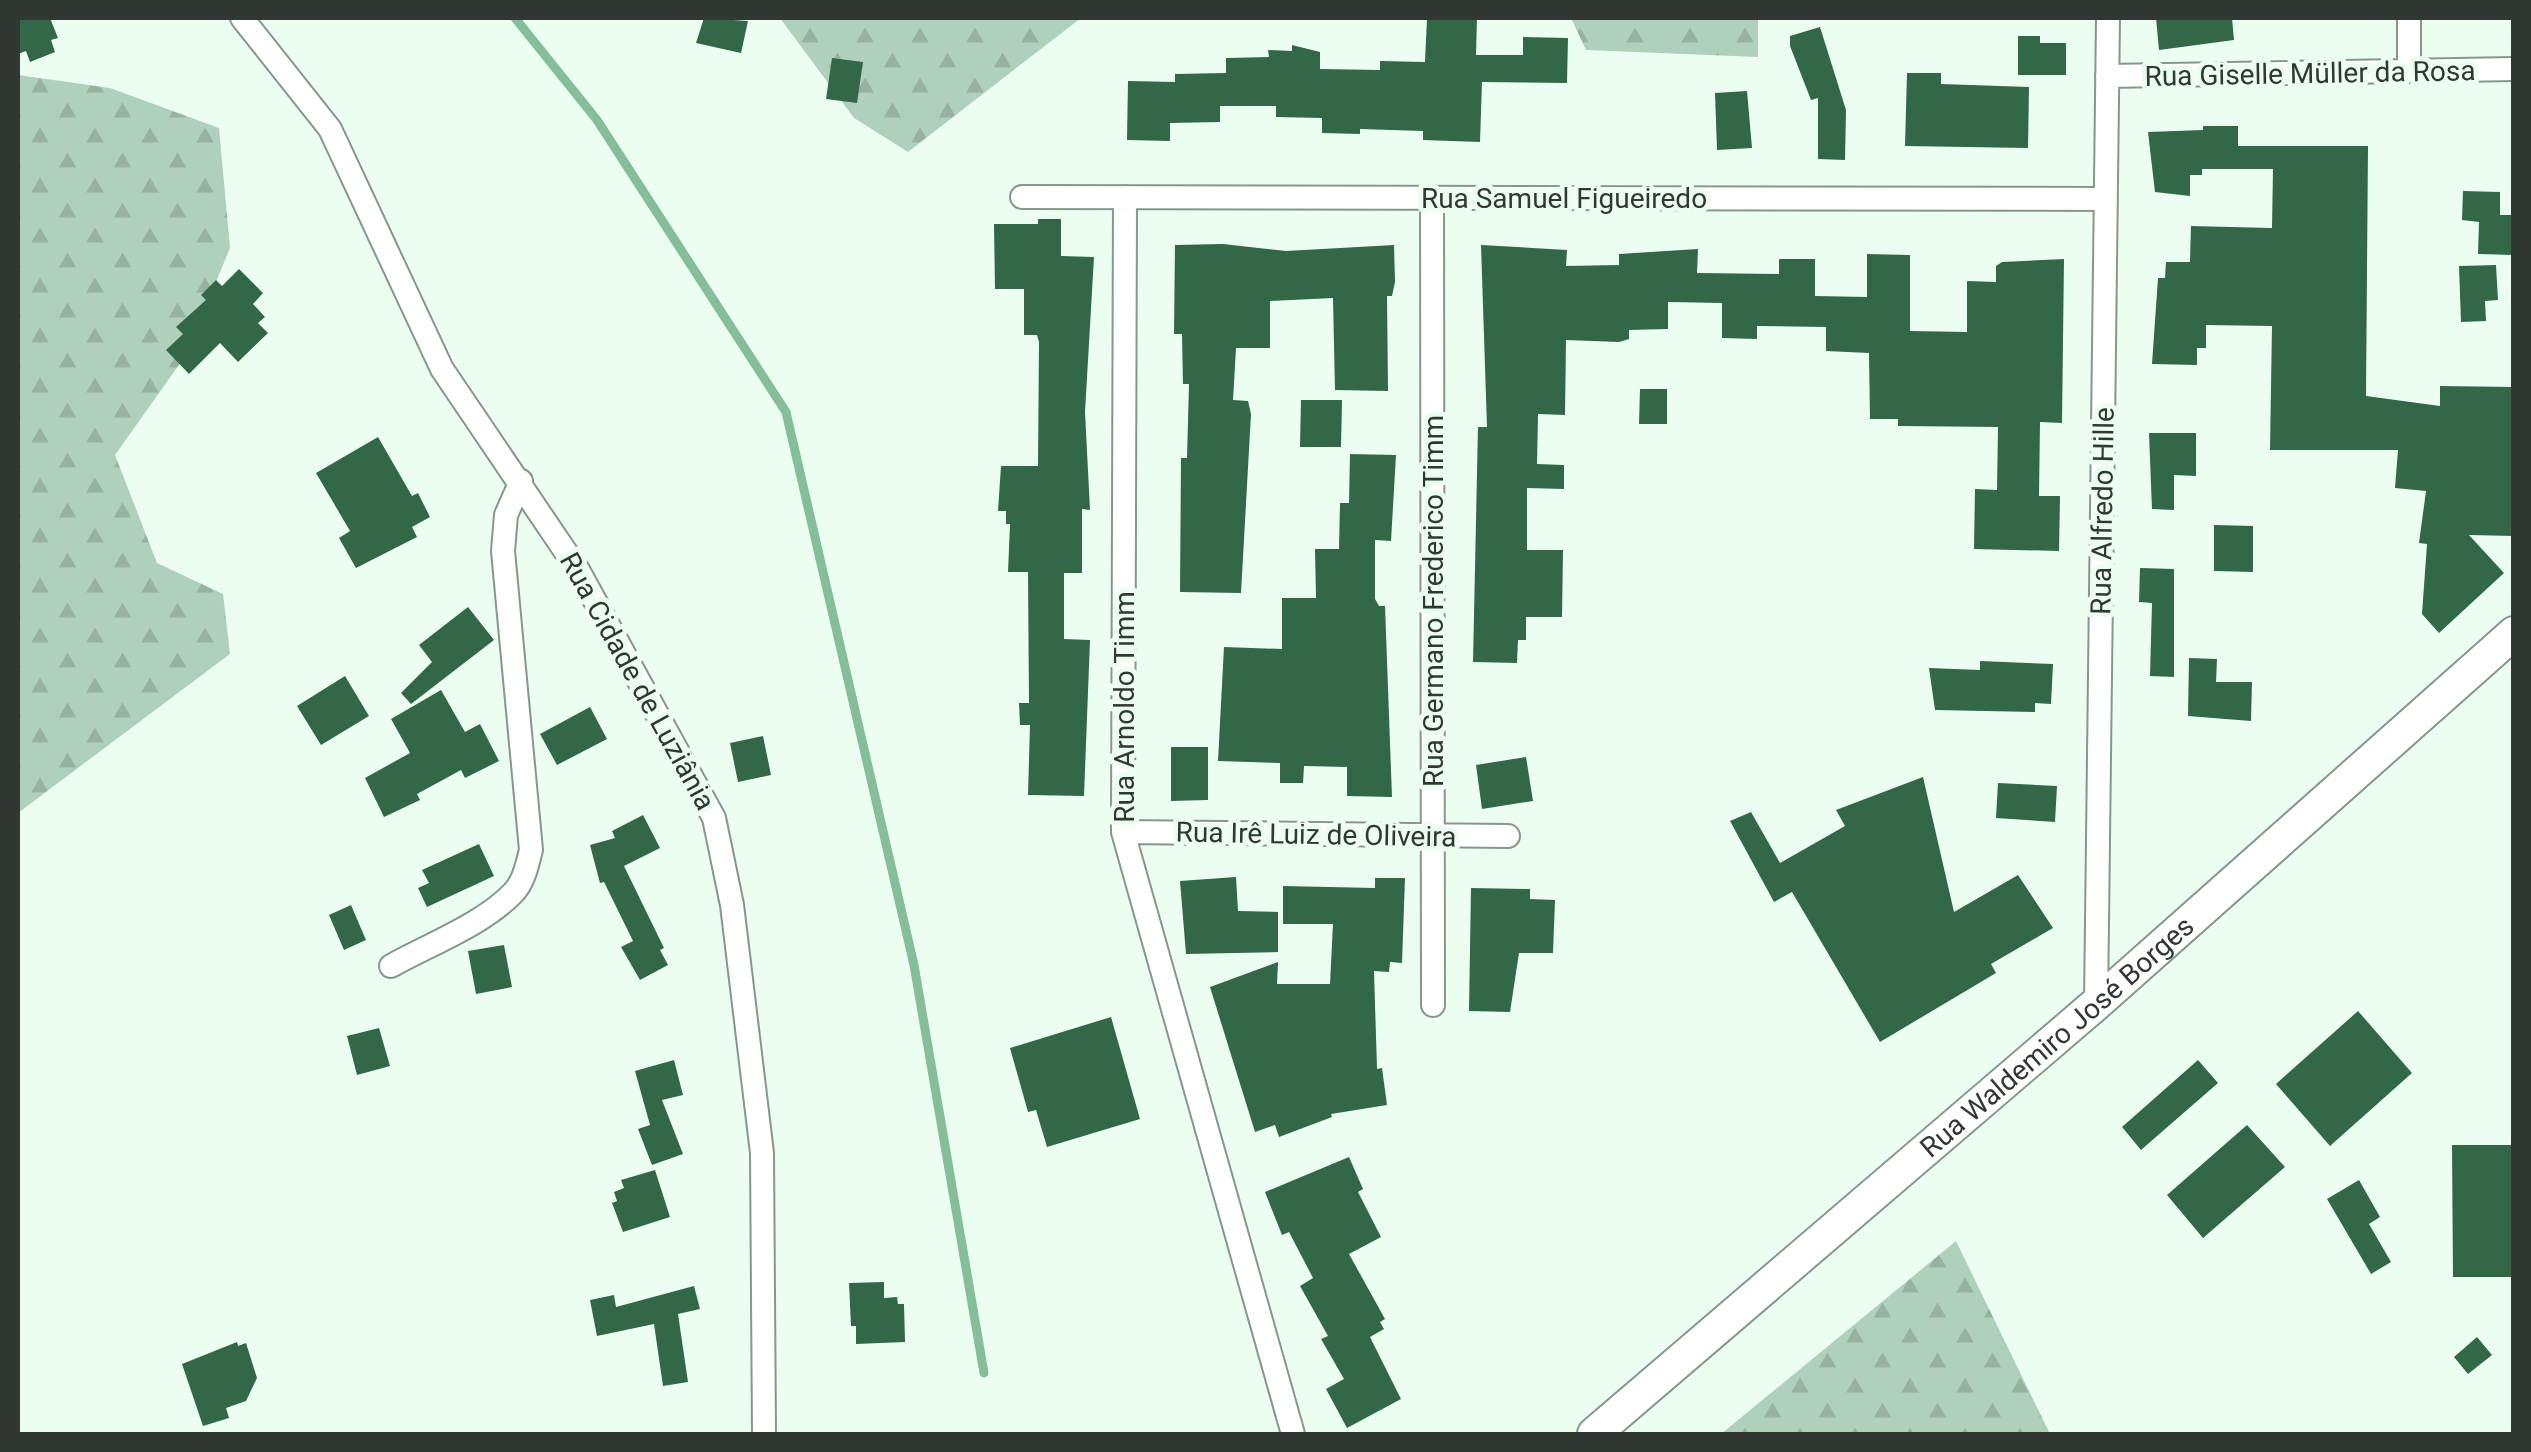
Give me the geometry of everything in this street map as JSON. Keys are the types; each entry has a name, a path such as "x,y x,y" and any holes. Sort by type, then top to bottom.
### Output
{"main road":[{"name":"Rua Waldemiro José Borges","path":"1594,1434 2096,1004 2514,633"}],"street":[{"name":"Rua Cidade de Luziânia","path":"242,18 330,129 420,330 442,369 578,570 698,785 718,834 732,906 762,1154 764,1434"},
{"name":"Rua Alfredo Hille","path":"2096,1004 2108,18"},
{"path":"2409,71 2410,18"},
{"name":"Rua Giselle Müller da Rosa","path":"2107,76 2514,68"},
{"name":"Rua Samuel Figueiredo","path":"1022,196 2106,198"},
{"name":"Rua Arnoldo Timm","path":"1125,197 1123,832 1292,1434"},
{"name":"Rua Germano Frederico Timm","path":"1432,197 1433,1005"},
{"path":"391,966 494,908 515,891 525,874 531,850 503,550 506,515 521,482"},
{"name":"Rua Irê Luiz de Oliveira","path":"1123,832 1508,836"}],"green space":[{"path":"780,18 1081,18 908,152 854,118"},
{"path":"1571,18 1758,18 1758,57 1586,50"},
{"path":"18,75 110,88 219,128 230,248 186,355 115,455 157,563 223,594 230,654 18,813"},
{"path":"1956,1241 2050,1434 1721,1434"}],"building":[{"path":"18,18 50,18 58,38 51,40 55,52 30,62 26,51 18,54"},
{"path":"704,18 748,21 741,53 696,43"},
{"path":"1427,18 1477,18 1476,55 1523,55 1523,37 1568,38 1567,83 1482,82 1480,142 1423,140 1423,131 1360,129 1360,134 1322,133 1322,118 1276,117 1276,106 1220,106 1220,122 1170,123 1170,141 1127,140 1128,81 1175,82 1175,74 1226,73 1226,58 1269,57 1268,50 1292,51 1292,45 1320,52 1320,69 1380,70 1380,61 1425,62"},
{"path":"2156,18 2232,18 2234,40 2159,50"},
{"path":"1820,27 1846,110 1845,160 1818,159 1818,98 1811,100 1790,46 1790,36"},
{"path":"2018,36 2040,36 2040,43 2066,43 2066,75 2018,75"},
{"path":"832,58 863,62 857,103 826,99"},
{"path":"1907,73 1941,73 1941,84 2029,87 2028,148 1905,146"},
{"path":"1747,91 1752,148 1717,150 1715,93"},
{"path":"2203,126 2238,126 2238,146 2368,146 2366,396 2440,406 2440,386 2514,387 2514,536 2469,535 2504,573 2439,633 2422,614 2427,544 2419,543 2426,491 2395,488 2398,450 2270,450 2272,326 2206,325 2206,348 2197,348 2197,365 2152,364 2158,278 2165,278 2166,262 2190,262 2191,226 2272,228 2273,169 2202,169 2202,175 2190,175 2190,196 2155,192 2148,132 2203,130"},
{"path":"2463,191 2500,192 2500,215 2514,215 2514,255 2478,254 2479,222 2462,220"},
{"path":"1038,219 1061,219 1061,256 1094,257 1085,412 1090,510 1082,509 1082,573 1064,573 1064,639 1090,640 1084,796 1028,795 1030,725 1020,725 1019,703 1029,703 1028,572 1008,572 1010,524 1006,524 1006,511 998,511 1001,466 1038,466 1039,342 1037,335 1024,335 1024,289 995,289 994,224 1038,224"},
{"path":"1223,244 1286,251 1394,245 1395,282 1392,296 1387,296 1388,391 1335,390 1333,298 1270,301 1270,348 1236,348 1233,400 1248,401 1251,414 1241,593 1180,592 1181,458 1187,458 1189,384 1183,384 1182,334 1174,334 1175,245"},
{"path":"1481,245 1567,250 1566,266 1619,265 1619,254 1698,249 1697,273 1779,274 1779,259 1815,259 1815,296 1867,297 1867,254 1910,255 1910,331 1967,332 1967,281 1996,282 1996,266 2002,262 2064,259 2062,423 2040,422 2039,496 2060,496 2059,551 1974,549 1975,489 1997,490 1998,427 1898,426 1898,419 1870,419 1869,353 1826,351 1826,327 1757,326 1757,339 1722,338 1722,303 1668,302 1668,329 1629,330 1629,339 1619,342 1566,340 1565,415 1538,414 1537,464 1564,465 1564,489 1527,488 1527,550 1563,550 1562,617 1526,617 1526,640 1518,640 1517,663 1473,662 1478,427 1487,427"},
{"path":"2496,265 2498,300 2485,301 2486,321 2461,322 2459,266"},
{"path":"239,269 263,293 253,304 265,317 258,323 268,333 238,362 220,343 189,374 166,350 183,334 176,327 206,300 201,295 216,280 222,286"},
{"path":"1640,389 1667,389 1667,424 1639,424"},
{"path":"1301,400 1342,400 1341,447 1300,447"},
{"path":"2149,433 2196,433 2196,476 2174,475 2174,510 2152,509"},
{"path":"378,437 412,496 418,493 430,517 412,527 417,537 356,568 339,538 350,531 316,473"},
{"path":"1350,454 1396,455 1391,541 1375,540 1375,599 1379,606 1385,606 1392,797 1347,796 1347,767 1304,766 1303,783 1280,783 1280,763 1218,761 1224,647 1282,649 1282,598 1316,598 1315,549 1339,549 1340,503 1349,503"},
{"path":"2214,525 2253,526 2253,572 2214,571"},
{"path":"2140,568 2174,569 2174,677 2150,676 2152,603 2139,602"},
{"path":"468,607 494,640 411,704 401,693 432,662 419,645"},
{"path":"2189,658 2217,659 2216,682 2252,682 2251,721 2188,716"},
{"path":"1980,661 2053,664 2051,704 2035,703 2035,712 1935,710 1929,668 1980,670"},
{"path":"345,676 369,716 321,745 297,706"},
{"path":"441,690 465,732 480,724 499,761 465,778 461,770 417,794 420,800 384,817 365,778 410,753 391,719"},
{"path":"590,707 607,739 557,765 540,734"},
{"path":"763,736 771,775 738,782 730,743"},
{"path":"1171,747 1208,747 1208,800 1171,801"},
{"path":"1526,757 1533,801 1482,809 1476,765"},
{"path":"1923,777 1954,912 2018,875 2053,928 1991,964 1996,973 1880,1042 1792,892 1774,902 1730,821 1751,812 1780,863 1845,826 1836,810"},
{"path":"1998,783 2057,786 2055,822 1996,818"},
{"path":"643,815 660,848 624,866 664,948 660,950 668,965 640,980 621,947 633,941 604,882 600,883 590,845 615,838 612,831"},
{"path":"479,844 494,876 427,907 418,888 429,883 422,870"},
{"path":"1236,877 1238,911 1278,912 1278,952 1186,954 1180,881"},
{"path":"1375,878 1405,878 1402,963 1390,962 1389,972 1374,971 1377,1069 1382,1068 1387,1105 1331,1114 1332,1117 1279,1137 1275,1125 1255,1132 1210,987 1278,962 1277,984 1330,984 1333,924 1283,924 1283,886 1375,888"},
{"path":"1471,888 1530,889 1530,899 1555,900 1553,953 1519,953 1510,1012 1469,1011"},
{"path":"351,905 366,940 344,950 329,915"},
{"path":"504,945 512,987 476,994 468,951"},
{"path":"2358,1011 2412,1073 2330,1146 2276,1084"},
{"path":"1111,1017 1140,1119 1047,1147 1036,1110 1028,1112 1010,1048"},
{"path":"379,1028 390,1066 357,1075 347,1036"},
{"path":"674,1060 683,1095 662,1100 683,1154 652,1165 638,1129 650,1125 635,1071"},
{"path":"2198,1060 2218,1083 2141,1150 2122,1127"},
{"path":"2247,1125 2285,1167 2203,1238 2167,1195"},
{"path":"2452,1145 2512,1145 2513,1277 2453,1277"},
{"path":"1349,1157 1363,1189 1358,1192 1381,1237 1349,1254 1385,1319 1380,1322 1384,1329 1370,1337 1401,1399 1347,1428 1326,1389 1344,1379 1321,1339 1328,1336 1300,1286 1313,1278 1289,1232 1282,1235 1265,1192"},
{"path":"655,1170 670,1217 623,1232 612,1203 617,1201 614,1192 624,1188 621,1180"},
{"path":"2359,1180 2380,1217 2369,1224 2391,1262 2371,1274 2327,1199"},
{"path":"884,1282 884,1298 897,1297 898,1304 904,1304 905,1342 856,1344 849,1283"},
{"path":"694,1286 700,1309 678,1314 688,1382 663,1386 654,1324 597,1336 590,1300 614,1295 616,1307"},
{"path":"2477,1337 2492,1355 2468,1374 2454,1357"},
{"path":"237,1342 238,1346 246,1343 257,1378 246,1401 226,1408 229,1418 203,1426 182,1364"}],"waterway":[{"path":"515,18 597,120 786,412 914,965 984,1373"}]}
